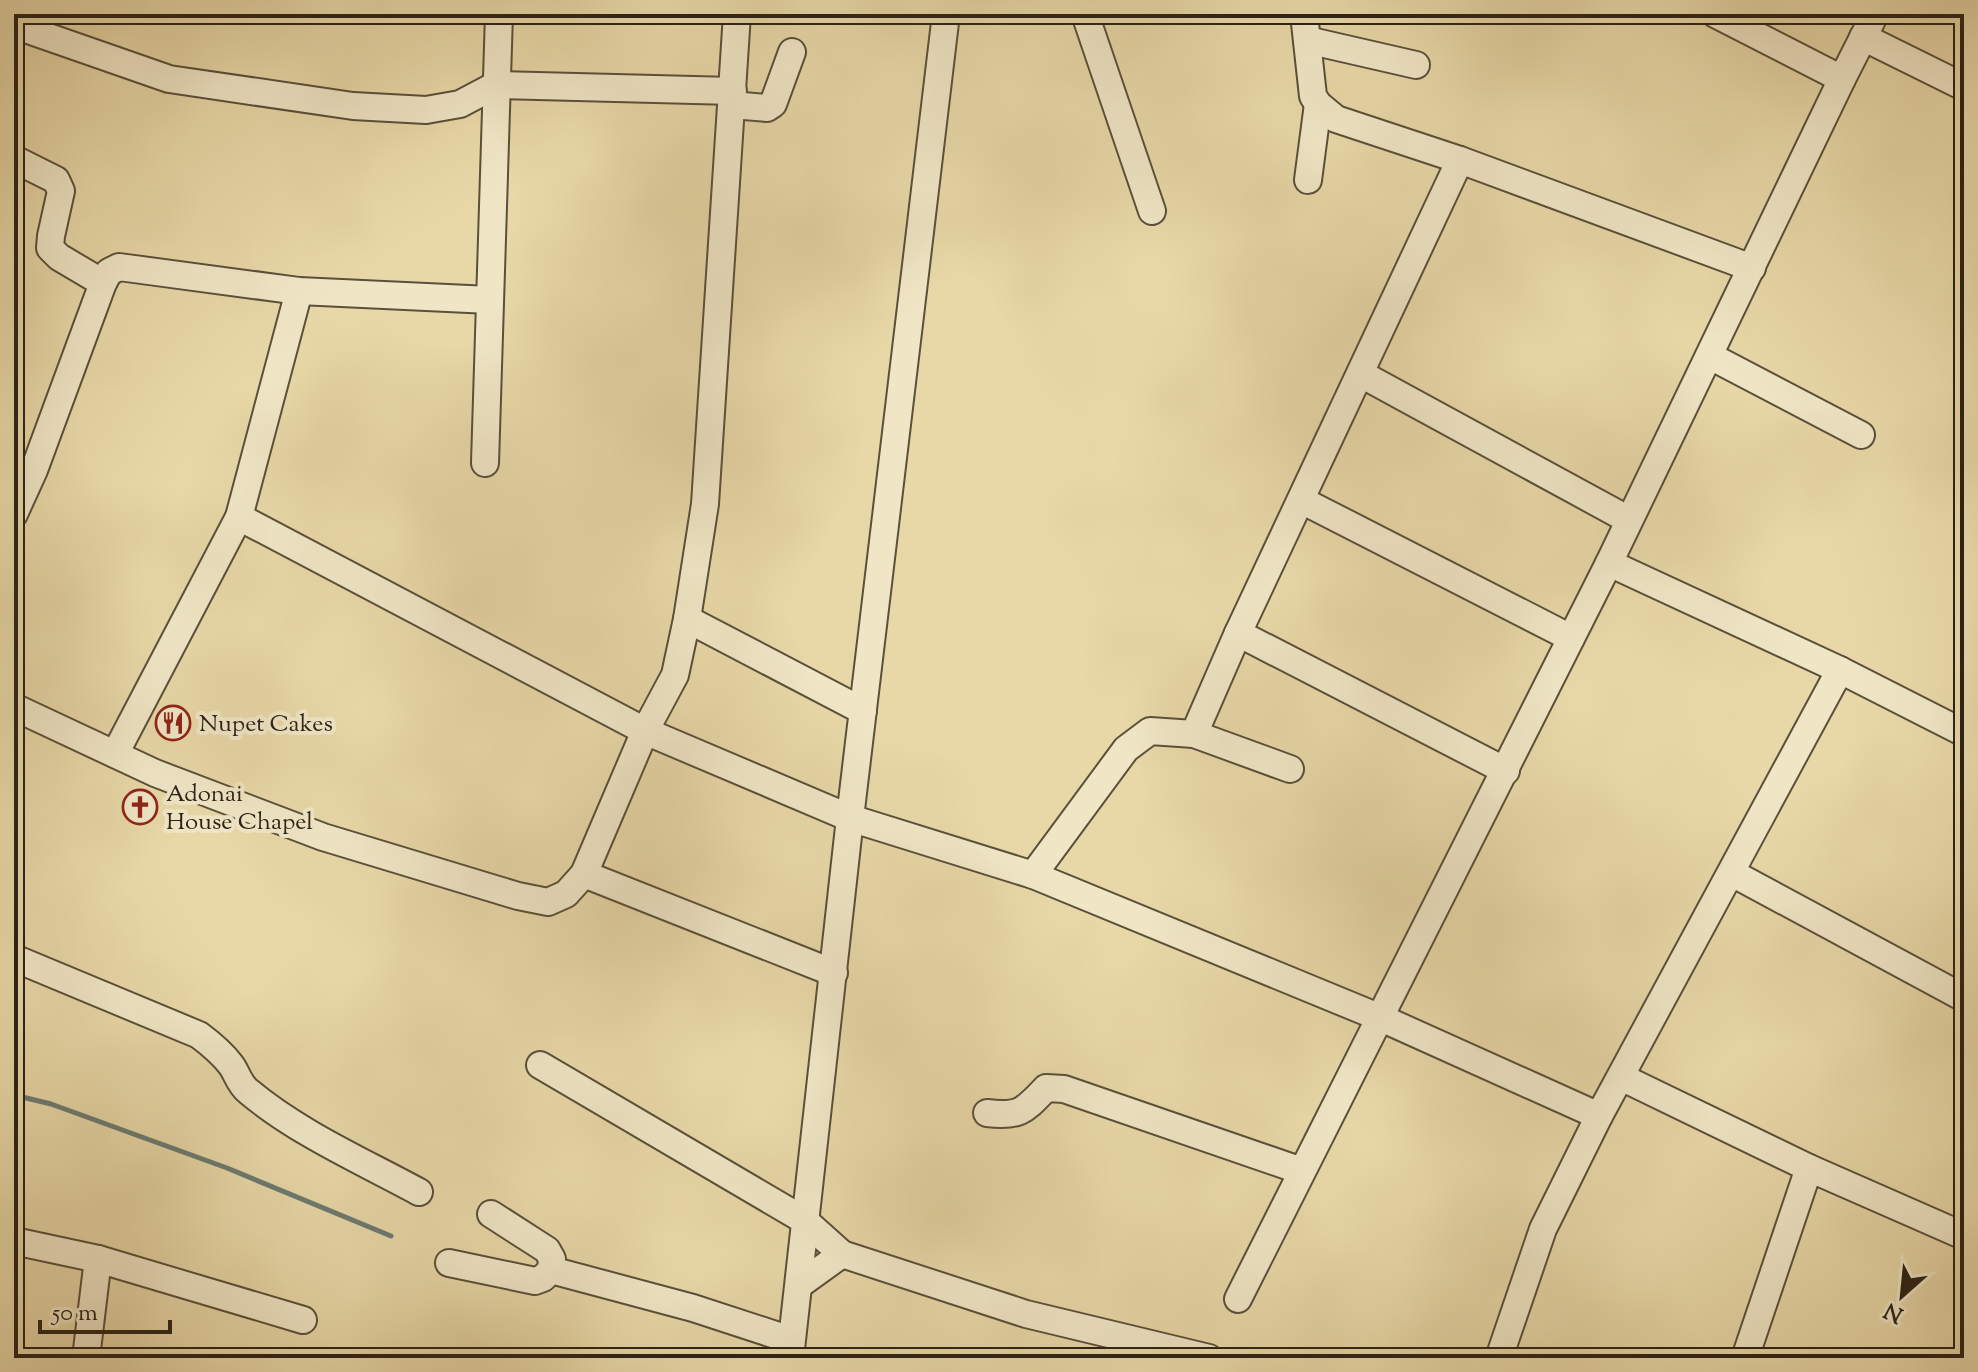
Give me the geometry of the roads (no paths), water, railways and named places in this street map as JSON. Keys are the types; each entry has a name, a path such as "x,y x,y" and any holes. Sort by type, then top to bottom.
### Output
{"street":[{"path":"485,463 499,14"},
{"path":"14,707 155,773 323,837 518,896 548,902 566,894 584,874 645,731 675,675 687,619 705,504 737,14"},
{"path":"551,1270 693,1308 790,1349 946,14"},
{"path":"1085,14 1152,211"},
{"path":"1715,14 1842,79"},
{"path":"14,25 169,79 353,106 426,110 460,104 496,85 732,98 767,108 773,104 792,52"},
{"path":"1238,1299 1506,771 1869,25 1964,87"},
{"path":"1416,65 1306,27 1313,96 1336,119 1460,160 1752,268"},
{"path":"1308,180 1318,104"},
{"path":"14,159 60,185 50,248 59,257 103,283"},
{"path":"1194,734 1238,633 1303,501 1460,160"},
{"path":"14,514 24,465 103,283 109,272 119,267 299,291 490,300"},
{"path":"115,754 239,517 299,291"},
{"path":"1710,356 1861,435"},
{"path":"1361,374 1629,520"},
{"path":"1303,501 1571,638"},
{"path":"239,517 645,731 850,818 1033,875 1381,1018 1599,1116"},
{"path":"1609,563 1840,670 1964,733"},
{"path":"687,619 863,711"},
{"path":"1238,633 1506,771"},
{"path":"1499,1358 1543,1229 1599,1116 1840,670"},
{"path":"1033,875 1126,749 1150,731 1194,734 1290,769"},
{"path":"1732,873 1964,998"},
{"path":"584,874 834,973"},
{"path":"14,958 199,1035 215,1046 244,1088 252,1094 296,1124 419,1192"},
{"path":"540,1065 804,1220 842,1254 1026,1314 1209,1358"},
{"path":"1621,1077 1809,1168 1964,1236"},
{"path":"987,1113 1010,1116 1025,1110 1046,1088 1064,1089 1302,1171"},
{"path":"1745,1358 1809,1168"},
{"path":"449,1263 535,1281 551,1270 552,1259 547,1250 491,1214"},
{"path":"14,1241 98,1259 303,1320"},
{"path":"799,1285 842,1254"},
{"path":"86,1358 98,1259"}],"waterway":[{"path":"14,1095 51,1104 227,1168 391,1236"}],"place":[{"name":"Nupet Cakes","path":"173,723"},
{"name":"Adonai House Chapel","path":"140,807"}]}
